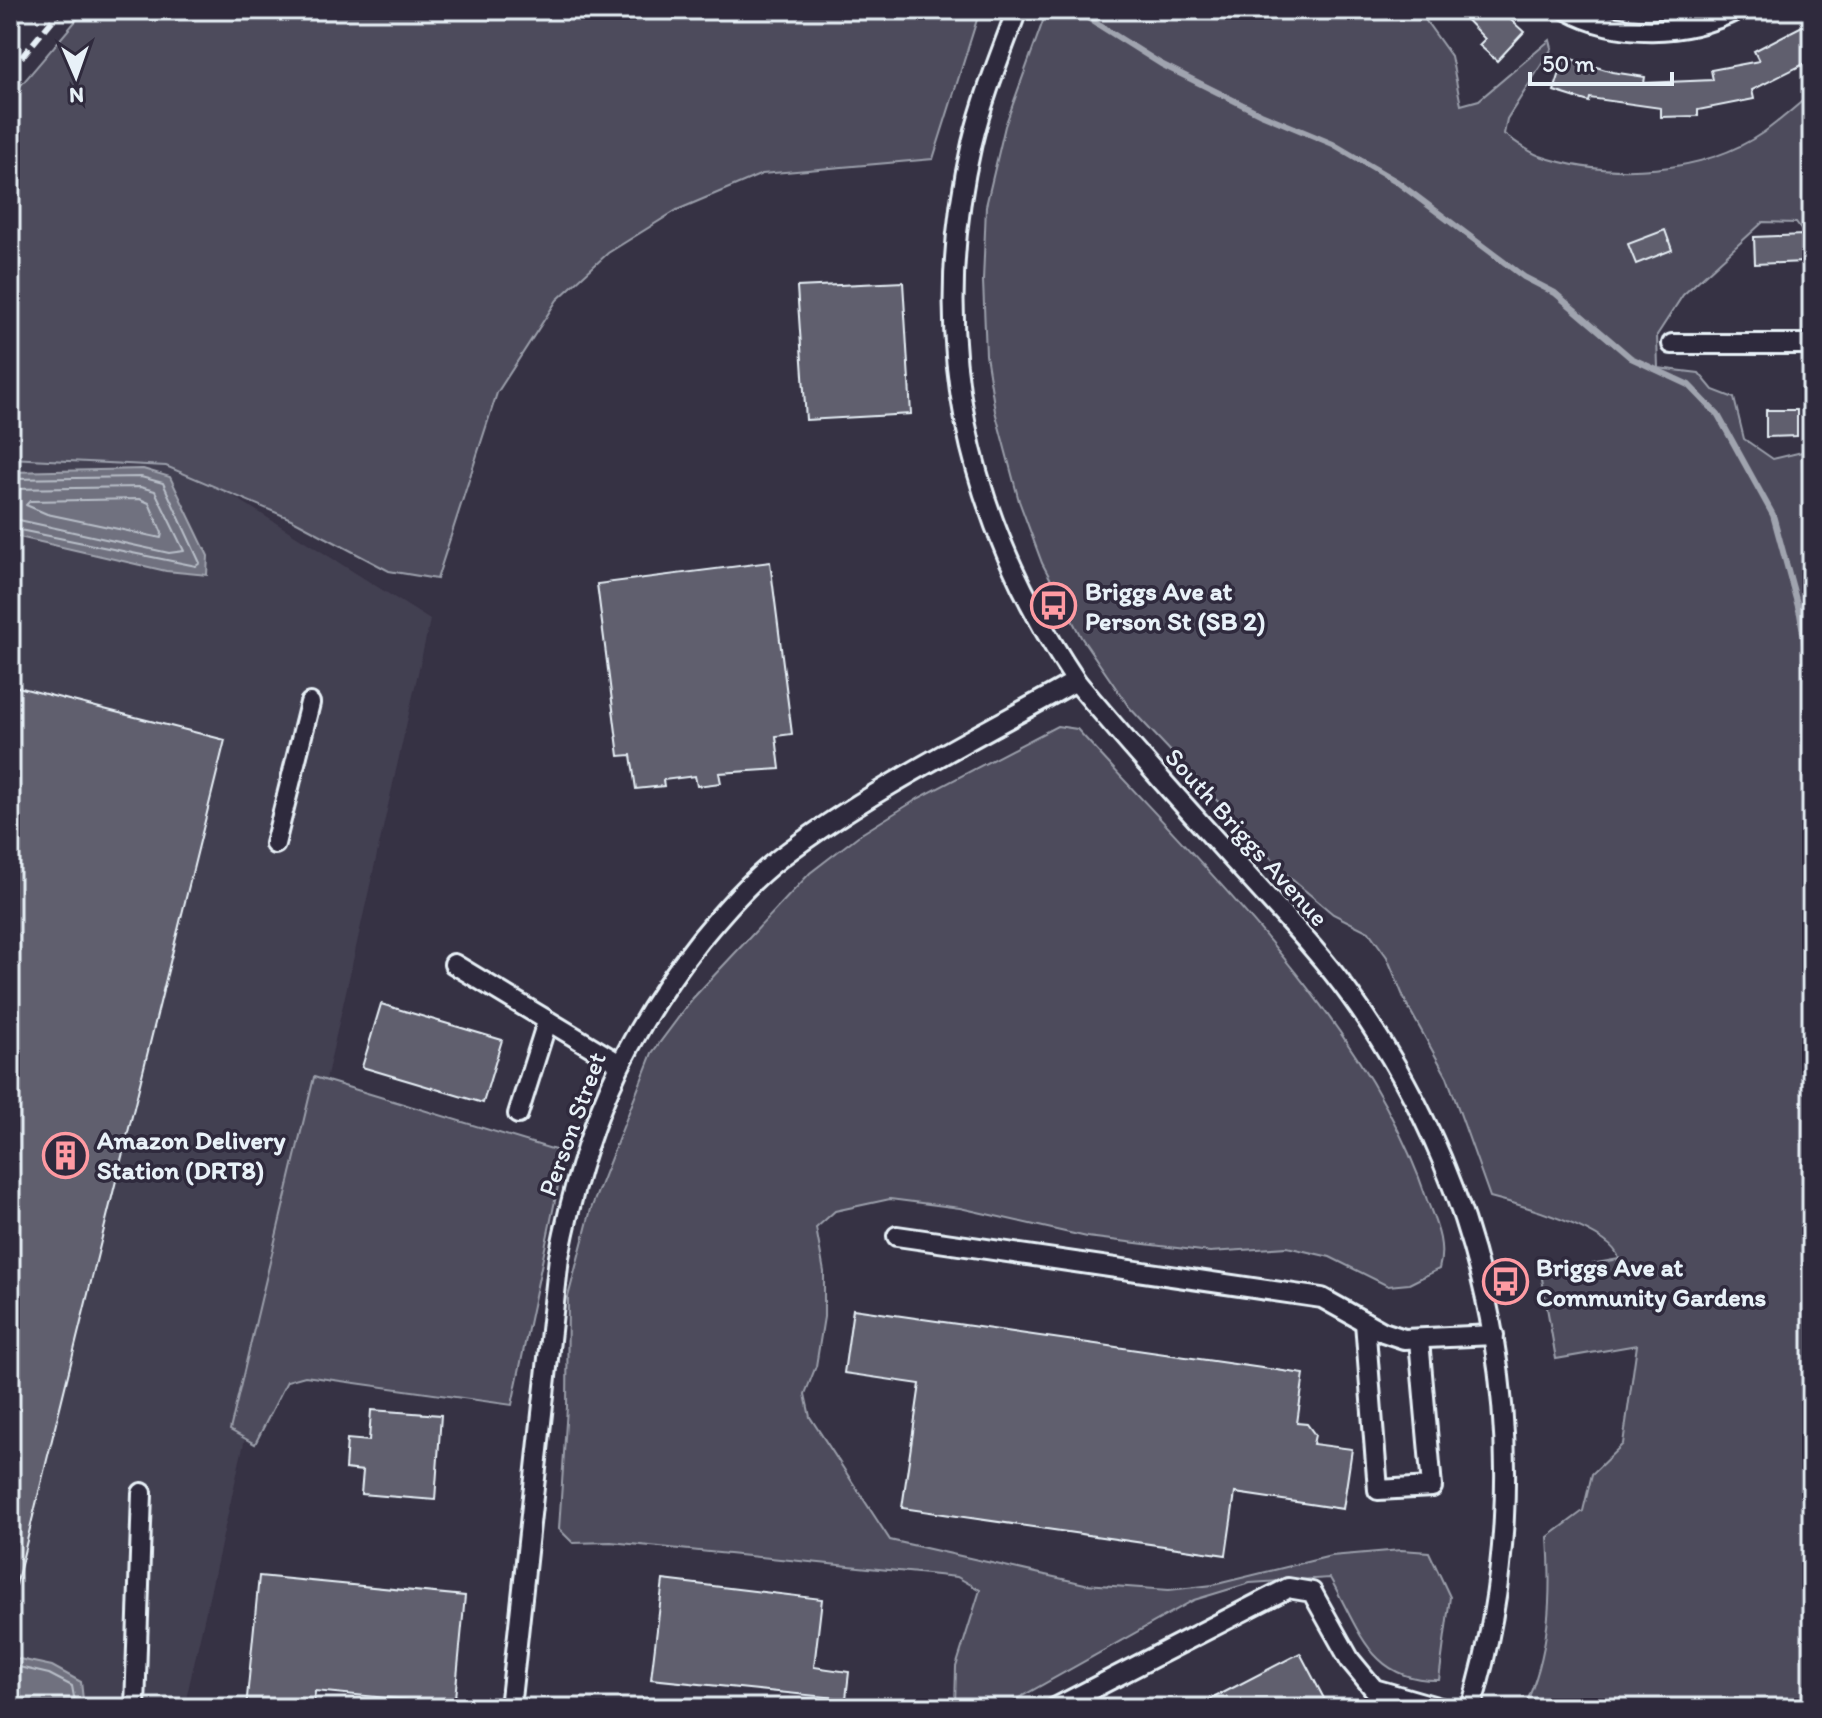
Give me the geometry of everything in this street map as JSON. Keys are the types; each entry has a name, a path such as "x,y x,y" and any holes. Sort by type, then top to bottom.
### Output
{"street":[{"name":"South Briggs Avenue","path":"1017,10 973,140 961,194 953,280 957,366 965,423 998,540 1042,631 1076,681 1320,957 1387,1051 1418,1104 1460,1201 1475,1250 1494,1335 1504,1414 1502,1547 1496,1596 1471,1708"},
{"path":"1567,10 1608,24 1654,30 1695,27 1737,10"},
{"path":"1672,344 1812,344"},
{"name":"Person Street","path":"510,1708 559,1257 570,1201 594,1124 618,1063 688,955 722,914 778,859 837,817 1076,681"},
{"path":"275,844 310,703"},
{"path":"454,964 618,1063"},
{"path":"518,1114 547,1022"},
{"path":"897,1236 1322,1298 1404,1339 1494,1335"},
{"path":"1365,1322 1378,1490 1432,1487 1419,1340"},
{"path":"135,1708 142,1493"},
{"path":"1055,1708 1288,1588 1312,1592 1350,1660 1374,1689 1440,1708"}],"shaded area":[{"path":"85,10 980,10 933,159 762,174 677,210 608,253 557,300 497,393 437,579 389,571 291,519 166,466 10,458 10,98"},
{"path":"1047,10 1418,10 1451,56 1461,105 1479,100 1550,40 1552,48 1507,119 1504,134 1540,156 1596,168 1655,169 1713,157 1764,132 1812,93 1812,244 1796,223 1763,222 1683,295 1657,335 1658,368 1699,373 1713,390 1734,398 1744,439 1773,459 1802,452 1804,494 1812,506 1812,1708 1524,1708 1533,1688 1544,1646 1550,1581 1548,1537 1583,1511 1592,1474 1623,1444 1637,1345 1556,1359 1541,1273 1619,1259 1601,1238 1583,1229 1542,1212 1490,1197 1447,1077 1406,1003 1387,957 1369,932 1333,914 1289,877 1129,707 1081,637 1042,563 1019,501 995,411 986,355 983,281 986,206 1005,126"},
{"path":"10,446 168,455 430,620 184,1708 10,1708"},
{"path":"1057,726 1077,729 1227,891 1323,1008 1365,1070 1400,1134 1439,1234 1439,1269 1409,1284 1388,1286 1330,1257 1287,1247 1210,1252 1087,1237 960,1208 890,1199 835,1211 816,1228 824,1272 824,1317 816,1366 805,1394 810,1417 890,1540 1085,1584 1169,1590 1213,1585 1331,1556 1401,1550 1429,1552 1450,1597 1439,1680 1397,1672 1382,1662 1359,1633 1330,1578 1250,1583 1194,1600 1001,1708 955,1708 956,1667 980,1590 957,1577 611,1542 573,1543 559,1529 567,1407 568,1297 591,1209 652,1053 693,998 810,873 858,836 919,798"},
{"path":"314,1077 565,1153 512,1405 305,1376 287,1381 255,1444 230,1430"}],"water":[{"path":"143,469 170,477 208,556 207,575 166,571 10,535 10,472"},
{"path":"10,1657 52,1666 81,1682 84,1708 10,1708"}],"building":[{"path":"1457,10 1500,10 1524,32 1497,61 1479,45 1485,39"},
{"path":"1812,21 1812,60 1752,90 1754,99 1698,110 1698,116 1661,117 1661,108 1590,98 1589,102 1554,91 1565,57 1612,72 1645,77 1644,83 1713,80 1711,70 1759,61 1754,51"},
{"path":"1665,230 1672,250 1636,264 1628,244"},
{"path":"1803,235 1804,262 1755,264 1754,237"},
{"path":"903,282 911,414 806,420 797,287"},
{"path":"1766,410 1797,410 1797,436 1766,437"},
{"path":"770,562 792,734 776,736 780,769 719,773 721,783 697,786 695,776 663,780 664,786 636,789 631,755 619,756 597,584"},
{"name":"Amazon Delivery Station (DRT8)","path":"10,685 225,740 16,1585 10,1585"},
{"path":"381,1004 502,1040 483,1103 362,1067"},
{"path":"853,1309 1304,1374 1297,1423 1307,1424 1315,1435 1313,1444 1352,1449 1343,1509 1235,1493 1226,1555 902,1508 920,1384 844,1373"},
{"path":"371,1410 441,1415 435,1500 361,1494 363,1471 345,1469 347,1439 369,1441"},
{"path":"259,1576 465,1596 454,1708 406,1708 407,1700 315,1691 314,1708 246,1708"},
{"path":"663,1580 822,1599 814,1667 849,1672 846,1699 651,1679"},
{"path":"1300,1653 1329,1708 1194,1708"}],"waterway":[{"path":"1075,10 1161,64 1261,114 1333,144 1396,181 1524,277 1555,293 1631,358 1689,385 1718,415 1773,515 1800,614 1812,688"}],"railway":[{"path":"10,71 61,10"}],"place":[{"name":"Briggs Ave at Person St (SB 2)","path":"1054,606"},
{"name":"Amazon Delivery Station (DRT8)","path":"66,1155"},
{"name":"Briggs Ave at Community Gardens","path":"1505,1282"}]}
